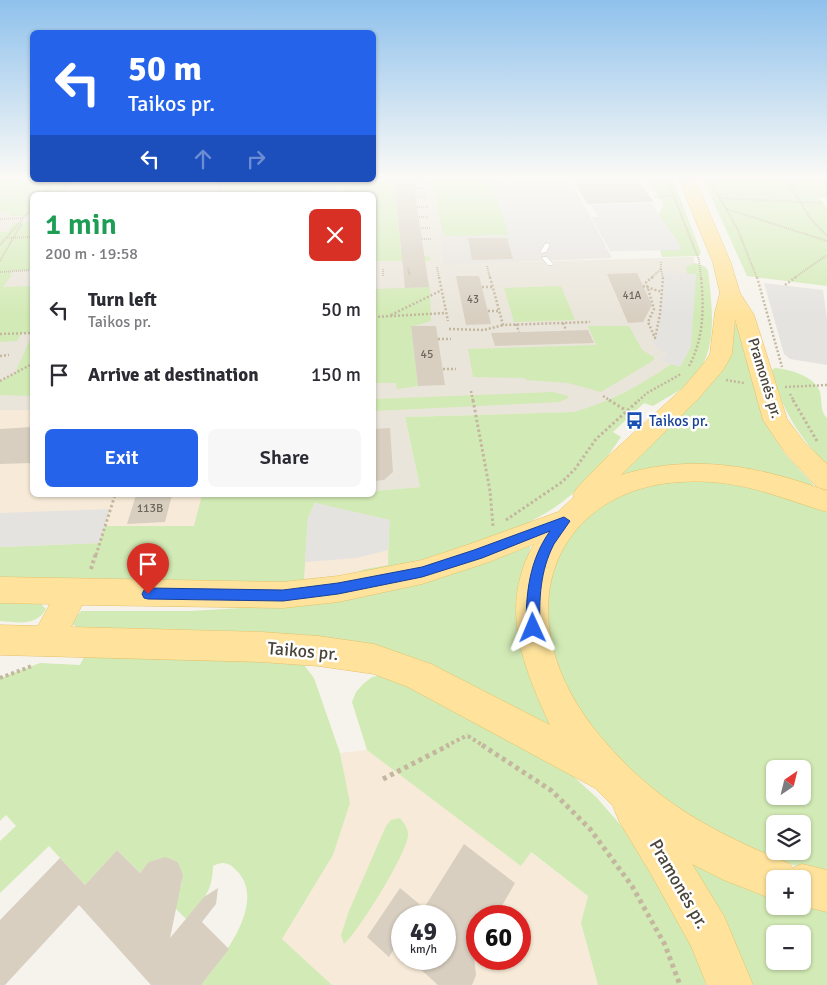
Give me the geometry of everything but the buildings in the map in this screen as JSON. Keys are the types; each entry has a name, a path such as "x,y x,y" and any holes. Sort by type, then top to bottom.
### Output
{"main road":[{"name":"Pramonės pr.","path":"706,225 722,263 730,293 744,315 759,360 775,386 776,420 795,448 827,480"},
{"name":"Pramonės pr.","path":"730,293 725,312 721,354 696,373 602,478 549,542 538,568 532,596 533,628 540,663 555,700 578,738 614,781 666,858 708,932 730,985"},
{"path":"0,590 82,576 283,595 338,589 422,572 478,554 570,516 612,488 644,478 679,472 716,473 755,478 796,490 827,502"},
{"path":"44,652 82,576"},
{"name":"Taikos pr.","path":"0,640 44,652 261,647 318,651 374,659 419,675 614,781"},
{"path":"614,781 665,824 717,855 766,875"},
{"path":"811,887 827,891"}],"lane":[{"path":"546,245 544,255 550,264"}],"path":[{"path":"0,245 18,225"},
{"path":"0,261 21,225"},
{"path":"685,225 699,260 703,301 696,373"},
{"path":"734,225 757,278 775,336 782,368"},
{"path":"779,225 827,240"},
{"path":"817,225 827,236"},
{"path":"420,228 431,228"},
{"path":"7,238 30,237"},
{"path":"422,239 432,239"},
{"path":"785,285 827,255"},
{"path":"661,262 663,273 662,292 659,325 655,338 648,322 652,302 645,287 646,282 661,270"},
{"path":"487,266 503,325"},
{"path":"408,268 410,276"},
{"path":"437,268 440,291 448,320"},
{"path":"383,269 383,277"},
{"path":"0,272 30,273"},
{"path":"482,287 493,287"},
{"path":"645,287 662,292"},
{"path":"388,316 440,291"},
{"path":"652,302 661,303"},
{"path":"488,311 499,311"},
{"path":"376,317 446,313"},
{"path":"449,329 484,330 516,324 590,322"},
{"path":"563,323 566,330"},
{"path":"516,324 518,332"},
{"path":"0,334 30,333"},
{"path":"438,339 451,339"},
{"path":"0,356 9,355"},
{"path":"0,381 30,365"},
{"path":"442,370 456,369"},
{"path":"484,529 516,515 562,482 575,469 596,439 647,394 669,382 696,373 775,386 827,385"},
{"path":"775,386 822,446"},
{"path":"471,391 490,491 493,526"},
{"path":"603,396 627,411"},
{"path":"82,576 114,497"},
{"path":"82,576 101,569"},
{"path":"0,678 44,652"},
{"path":"383,779 468,736 552,791 590,829 632,886 665,945 680,985"}],"shaded area":[{"path":"0,225 30,225 30,410 0,410"},
{"path":"376,225 506,225 509,235 440,236 443,264 694,257 694,265 687,274 680,367 671,364 645,383 594,406 574,412 405,417 420,487 376,491"},
{"path":"506,225 594,225 612,258 443,265 440,236 509,235"},
{"path":"506,225 593,225 607,251 516,253"},
{"path":"595,225 666,225 681,250 610,251"},
{"path":"663,273 696,274 691,347 680,367 661,360 667,353 661,351 653,343 659,325"},
{"path":"764,283 823,290 827,318 827,365 790,359 784,354"},
{"path":"0,410 30,410 30,497 376,497 376,494 424,560 320,583 0,581"},
{"path":"315,503 390,520 388,550 357,558 305,562 308,518"},
{"path":"110,509 99,543 0,547 0,513"},
{"path":"367,750 521,865 530,852 588,896 581,923 598,985 332,985 282,939 333,855 349,803 340,753"}],"green space":[{"path":"12,225 30,225 30,270 11,271 11,276 3,287 30,286 30,333 22,333 17,341 0,342 0,232 7,232"},
{"path":"376,225 399,225 401,250 430,257 431,261 376,261"},
{"path":"441,225 506,225 509,235 446,236"},
{"path":"666,225 690,225 701,253 699,256 662,257 660,250 680,250 678,242"},
{"path":"724,225 827,225 827,286 747,276"},
{"path":"695,263 704,266 708,270 712,330 706,358 699,371 685,387 676,393 653,406 644,403 613,432 621,437 587,480 556,507 524,525 502,535 455,551 360,574 361,570 388,565 389,520 315,503 308,518 304,579 325,577 325,582 0,580 0,547 99,543 105,526 194,526 201,497 376,497 376,491 420,487 405,417 574,412 625,392 671,364 680,366 696,275 687,274 686,267"},
{"path":"561,286 575,320 514,322 504,288"},
{"path":"430,287 431,321 411,327 418,386 397,389 396,383 376,383 376,289"},
{"path":"736,321 770,430 785,454 817,491 788,482 619,477 721,372 728,362"},
{"path":"588,326 629,326 642,350 654,357 654,360 601,392 568,383 526,380 525,378 473,377 468,349 596,345"},
{"path":"30,339 30,396 0,395 0,382 15,373"},
{"path":"775,368 801,374 817,386 820,392 823,413 827,418 827,465 792,422 780,397 772,370"},
{"path":"553,392 568,396 568,398 559,402 376,411 376,399"},
{"path":"705,480 773,491 827,511 827,871 777,860 811,860 811,815 766,815 766,857 723,840 632,779 572,704 546,631 550,568 579,522 625,492 663,482"},
{"path":"531,545 522,579 560,732 422,663 78,628 72,624 81,611 190,611 242,608 277,603"},
{"path":"0,600 41,604 46,609 42,615 32,621 0,621"},
{"path":"86,653 297,661 304,665 314,678 340,753 350,803 333,855 282,939 332,985 201,985 230,946 245,914 247,898 245,883 231,865 225,863 213,866 211,884 206,896 186,919 170,903 182,884 182,874 178,862 161,858 157,859 140,873 117,850 85,885 49,846 0,893 0,841 16,826 6,815 0,821 0,678 40,663 80,665"},
{"path":"382,675 393,677 544,758 573,776 597,798 631,837 696,954 706,985 598,985 581,923 588,896 531,852 521,866 367,750 352,702 356,692 363,684 372,677"},
{"path":"400,818 407,828 408,835 400,858 370,910 344,944 341,935 349,911 386,826 391,820"},
{"path":"680,851 766,890 766,915 811,915 811,902 827,905 827,985 751,985"}],"place":[{"name":"Taikos pr.","path":"635,421"}],"route":[{"path":"148,594 283,595 338,589 422,572 478,554 564,521 549,542 538,568 532,596 533,628"}]}
